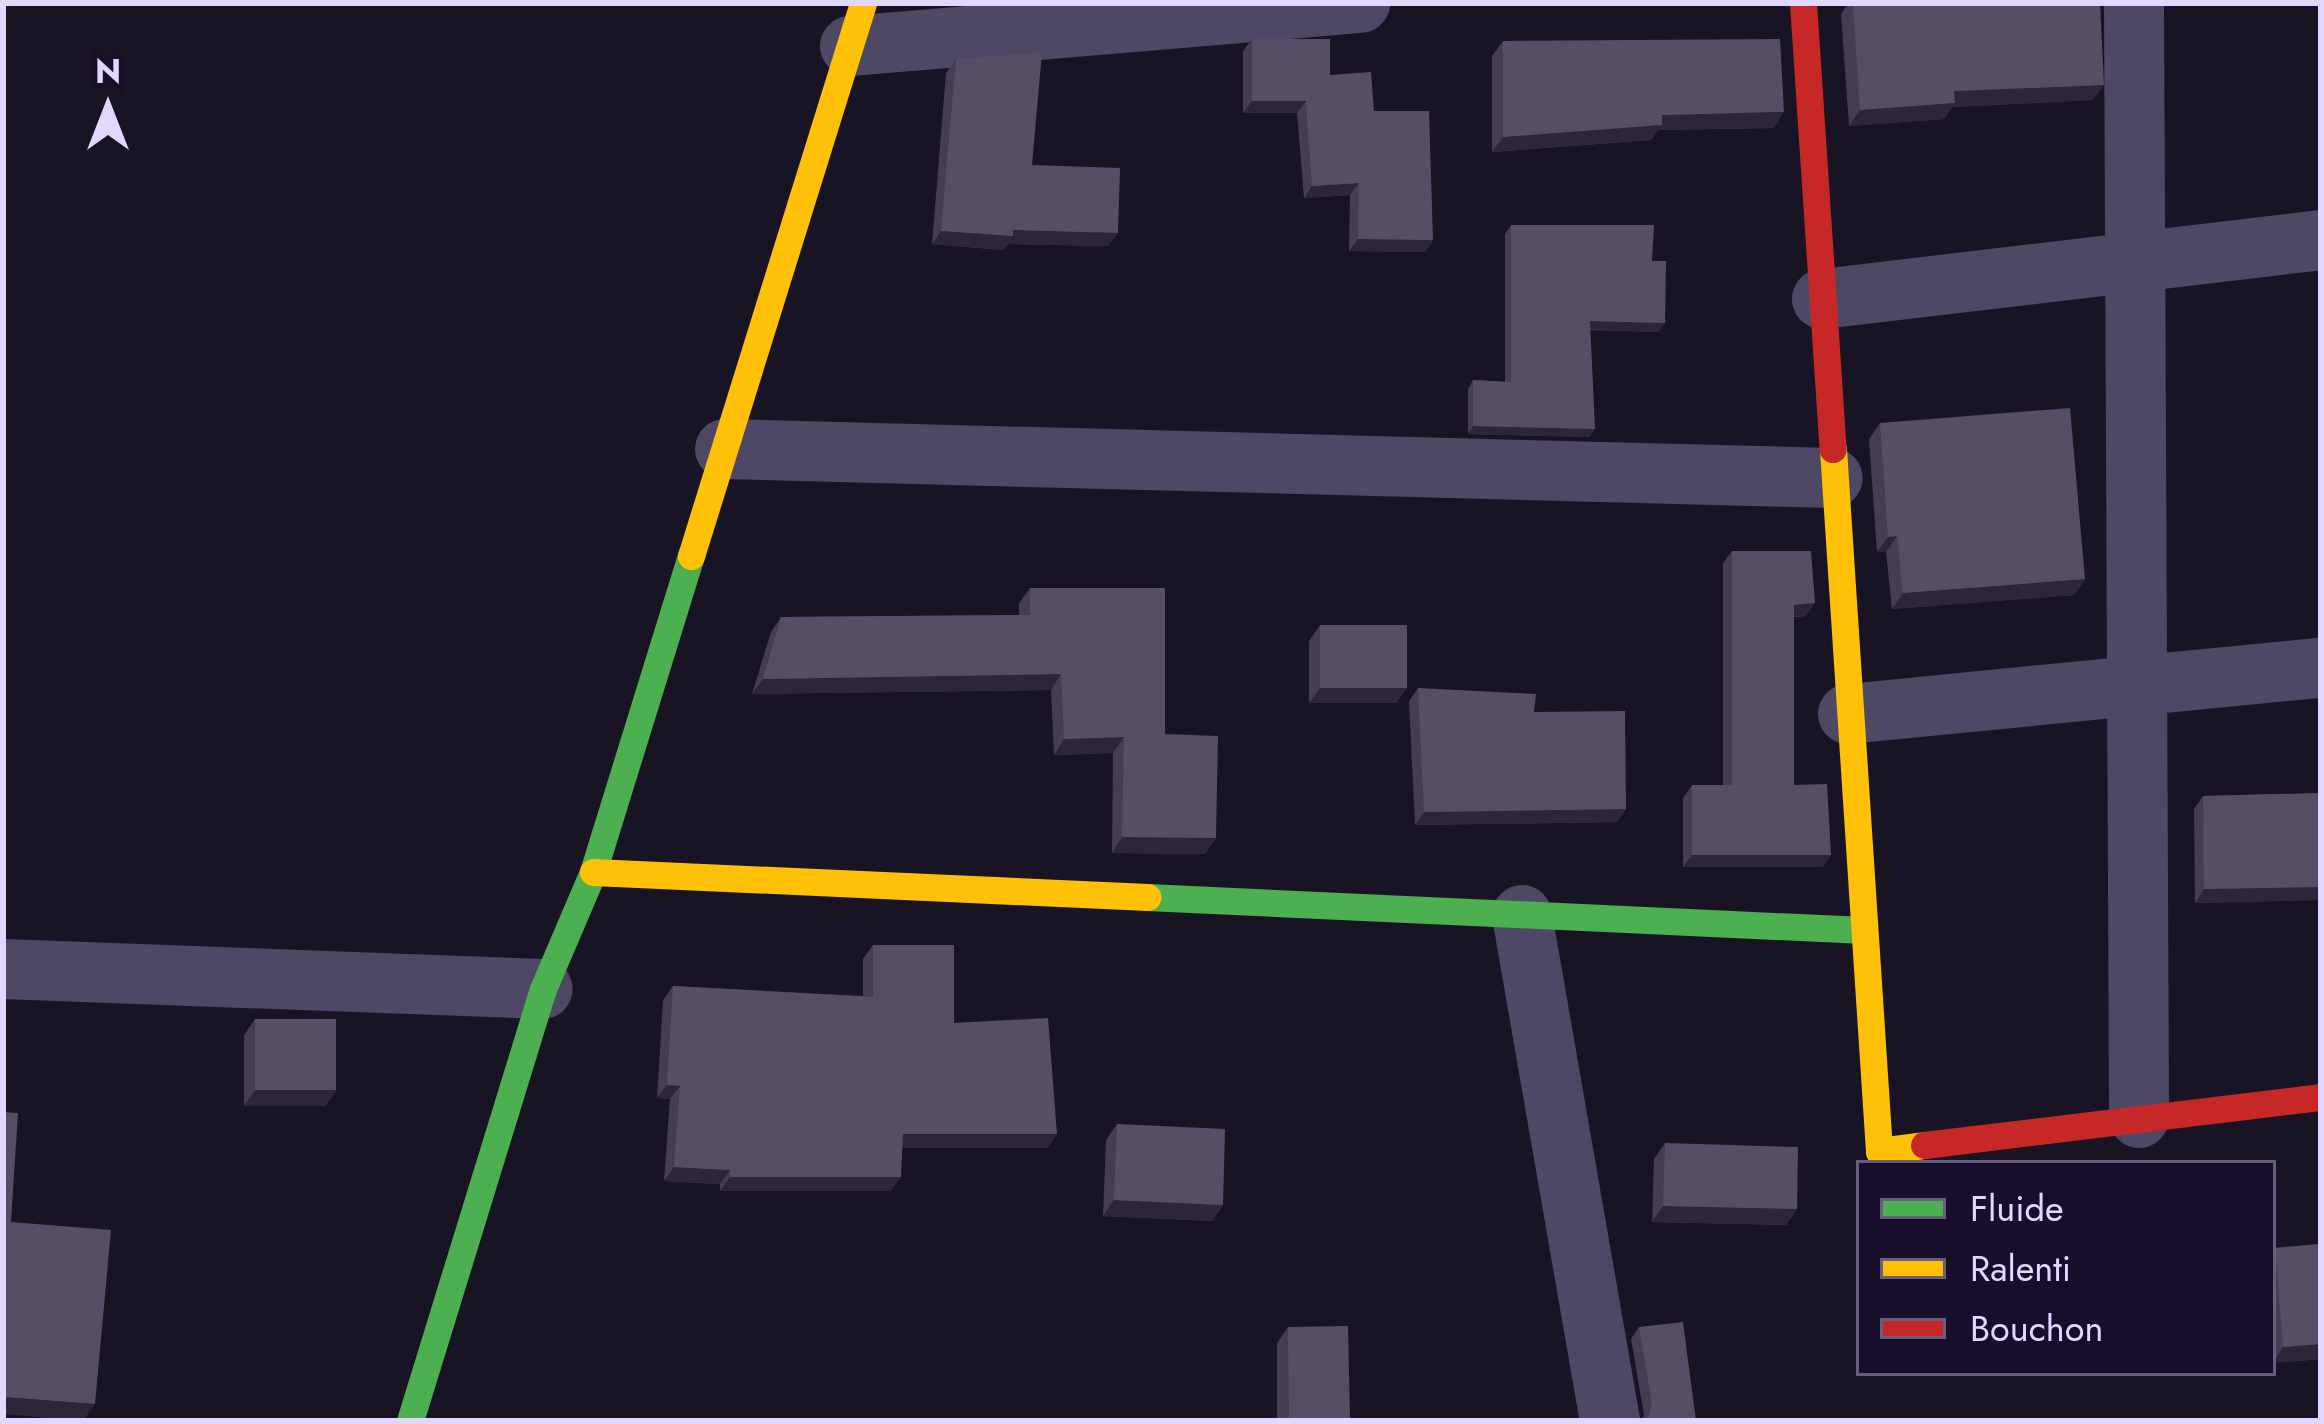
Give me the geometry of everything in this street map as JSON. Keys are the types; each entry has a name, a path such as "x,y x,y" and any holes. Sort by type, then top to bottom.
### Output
{"street":[{"path":"410,1421 543,989 593,872 856,24 1360,3"},
{"path":"1804,3 1879,1151 2321,1097"},
{"path":"2134,3 2139,1118"},
{"path":"1822,299 2321,240"},
{"path":"724,449 1834,478"},
{"path":"1848,714 2321,668"},
{"path":"593,872 1864,930"},
{"path":"1522,915 1610,1421"},
{"path":"3,969 543,989"}],"building":[{"path":"1853,3 2100,3 2104,85 1954,91 1955,103 1860,110"},
{"path":"1252,39 1330,39 1330,75 1371,72 1374,111 1429,111 1433,240 1358,239 1359,183 1312,186 1306,101 1252,101"},
{"path":"1780,39 1784,112 1662,115 1662,125 1503,137 1503,41"},
{"path":"1042,52 1032,165 1120,168 1118,233 1013,230 1013,236 941,231 956,59"},
{"path":"1511,225 1654,225 1652,261 1666,261 1665,323 1590,321 1595,429 1473,426 1473,380 1511,382"},
{"path":"2070,408 2085,579 1903,593 1897,536 1888,537 1880,423"},
{"path":"1732,551 1811,551 1815,603 1794,605 1794,785 1827,784 1831,855 1692,855 1692,785 1732,785"},
{"path":"1030,588 1165,588 1165,734 1218,736 1216,838 1122,837 1124,737 1064,739 1061,674 763,679 781,617 1030,615"},
{"path":"1320,625 1407,625 1407,688 1320,688"},
{"path":"1418,688 1536,694 1534,712 1625,711 1626,809 1424,812"},
{"path":"2321,793 2321,887 2204,889 2203,796"},
{"path":"873,945 954,945 954,1023 1048,1018 1057,1134 903,1134 901,1177 730,1177 730,1170 674,1167 680,1086 667,1085 673,986 873,997"},
{"path":"255,1019 336,1019 336,1090 255,1090"},
{"path":"3,1112 18,1113 11,1222 111,1230 95,1404 3,1397"},
{"path":"1117,1124 1225,1129 1223,1205 1114,1200"},
{"path":"1665,1143 1798,1147 1797,1209 1663,1206"},
{"path":"2321,1244 2321,1344 2283,1347 2276,1248"},
{"path":"1683,1322 1696,1421 1647,1421 1652,1403 1639,1327"},
{"path":"1348,1326 1350,1421 1289,1421 1288,1327"}],"traffic: fast":[{"path":"410,1421 543,989 593,872 691,556"},
{"path":"1147,897 1864,930"}],"traffic: slow":[{"path":"691,556 863,3"},
{"path":"1833,449 1879,1151 1924,1145"},
{"path":"593,872 1147,897"}],"traffic: jam":[{"path":"1803,3 1833,449"},
{"path":"1924,1145 2321,1097"}]}
